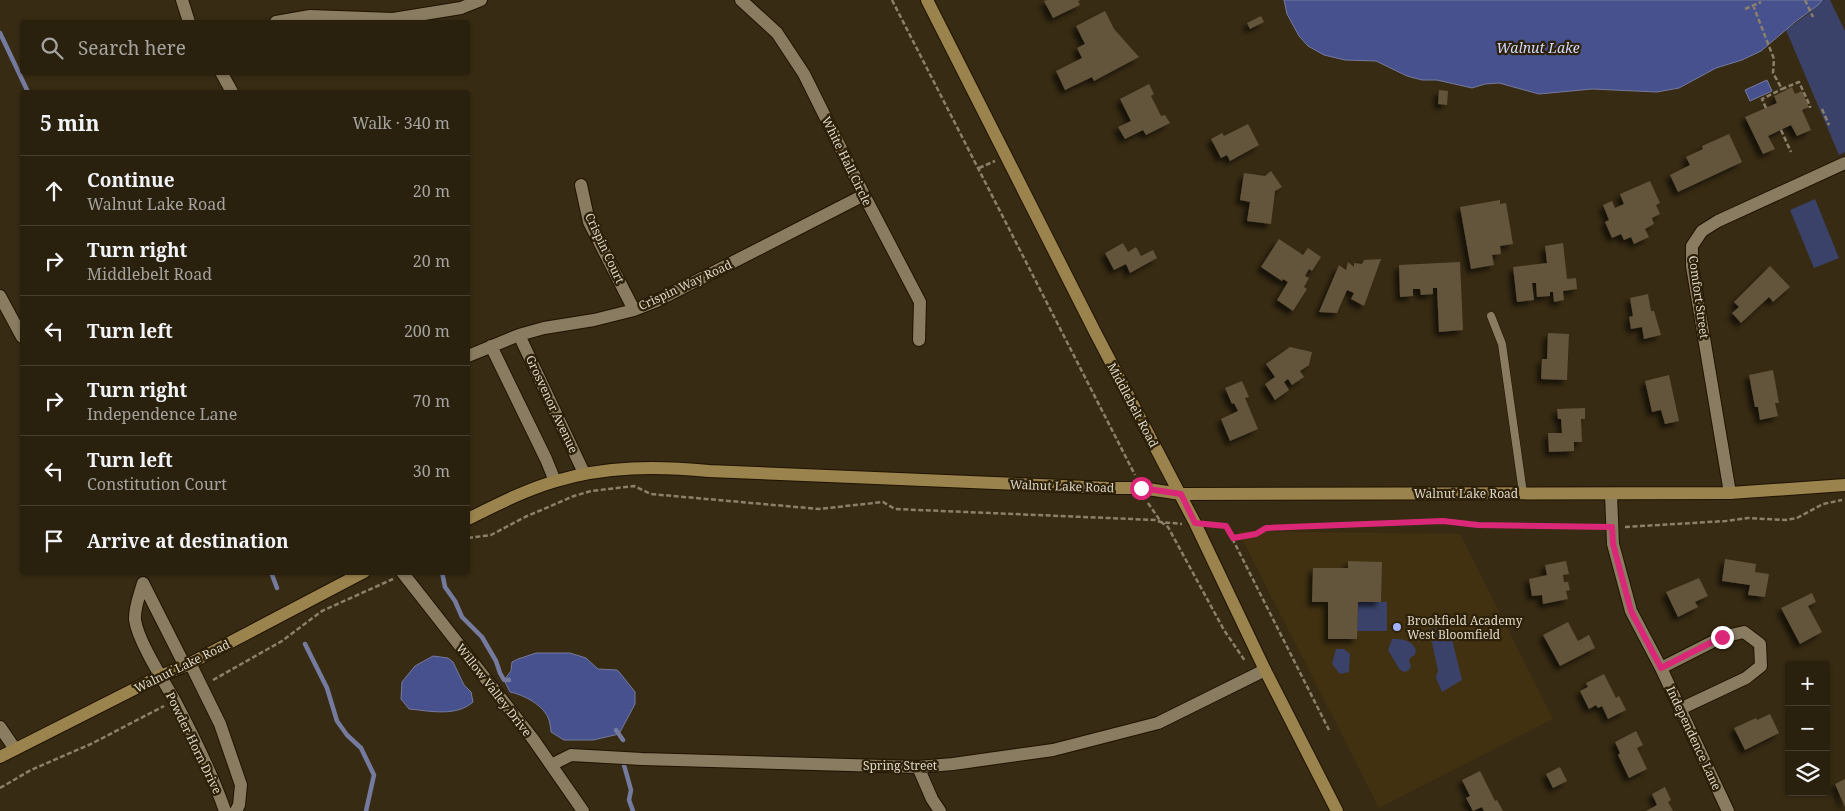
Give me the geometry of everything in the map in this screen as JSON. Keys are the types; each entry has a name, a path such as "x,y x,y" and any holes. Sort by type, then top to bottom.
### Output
{"street":[{"path":"182,0 188,20"},
{"path":"287,20 310,16 393,19 461,8 481,0"},
{"name":"White Hall Circle","path":"741,0 776,33 804,74 920,302 919,340"},
{"name":"Middlebelt Road","path":"927,0 1005,156 1181,494 1260,673 1337,811"},
{"path":"223,75 231,90"},
{"name":"Comfort Street","path":"1730,493 1692,266 1692,246 1702,232 1718,221 1845,163"},
{"name":"Crispin Court","path":"581,185 589,222 634,310"},
{"name":"Crispin Way Road","path":"470,355 519,335 544,328 594,320 634,310 657,301 864,195"},
{"path":"0,296 20,332"},
{"name":"Grosvenor Avenue","path":"519,335 584,474"},
{"path":"491,346 555,481"},
{"name":"Walnut Lake Road","path":"470,518 517,495 555,481 584,474 632,468 680,468 1141,488 1181,494 1730,493 1845,486"},
{"name":"Independence Lane","path":"1611,494 1613,544 1631,611 1661,668 1728,811"},
{"name":"Walnut Lake Road","path":"0,757 187,664 358,575"},
{"name":"Willow Valley Drive","path":"404,575 551,765 583,811"},
{"name":"Powder Horn Drive","path":"143,576 187,664 220,724 241,784 239,805 236,811"},
{"name":"Powder Horn Drive","path":"143,576 135,620 141,638 192,736 217,788 225,811"},
{"path":"1661,668 1722,637 1744,632 1760,644 1761,666 1746,678 1680,709"},
{"name":"Spring Street","path":"551,765 571,756 918,767 953,764 1053,750 1158,723 1260,673"},
{"path":"0,727 15,749"},
{"path":"918,767 932,799 940,811"}],"lane":[{"path":"1491,316 1502,344 1523,493"}],"path":[{"path":"892,0 1150,508 1161,522 1168,527 1224,630 1260,673"},
{"path":"1805,0 1813,17"},
{"path":"1745,9 1761,2"},
{"path":"1753,5 1774,59 1773,73 1782,89"},
{"path":"1766,108 1762,99 1799,82 1810,108"},
{"path":"1822,109 1829,125"},
{"path":"1781,130 1791,152"},
{"path":"978,168 1005,156"},
{"path":"470,538 491,535 525,517 574,496 591,491 626,486 634,486 652,494 819,509 883,502 896,509 1154,520 1173,524 1195,523 1226,526 1329,730"},
{"path":"1233,538 1256,534 1266,528 1443,521 1478,525 1612,527 1726,521 1748,518 1785,520 1806,514 1831,502 1845,499"}],"shaded area":[{"path":"1822,0 1830,0 1845,31 1845,152 1839,155 1786,30 1809,13"},
{"path":"1815,199 1839,258 1814,268 1790,210"},
{"name":"Brookfield Academy West Bloomfield","path":"1238,531 1460,534 1553,719 1379,808"},
{"path":"1358,602 1387,602 1387,631 1357,631"},
{"path":"1449,627 1462,680 1442,692 1436,678 1438,670 1429,629"},
{"path":"1392,639 1409,642 1416,650 1415,655 1409,661 1411,666 1409,670 1405,672 1400,670 1388,650"},
{"path":"1336,649 1344,649 1350,654 1349,672 1340,674 1332,664"}],"water":[{"name":"Walnut Lake","path":"1284,0 1822,0 1761,51 1742,60 1716,68 1679,88 1657,92 1592,89 1539,94 1499,83 1485,84 1472,88 1437,80 1422,80 1407,76 1376,61 1345,60 1324,55 1308,46 1299,36 1287,14"},
{"path":"1767,80 1772,91 1750,101 1745,90"},
{"path":"536,653 570,653 586,658 598,669 617,670 635,692 635,704 619,734 593,740 564,740 551,732 549,720 538,705 527,698 510,692 504,680 511,671 512,662"},
{"path":"433,656 448,658 453,662 464,685 471,692 473,702 459,710 442,712 409,709 401,699 402,682 415,666"}],"building":[{"path":"1081,0 1078,1 1080,5 1053,18 1044,1"},
{"path":"1105,11 1114,29 1139,57 1094,81 1092,77 1065,90 1056,71 1082,58 1077,48 1085,44 1076,26"},
{"path":"1261,16 1264,22 1250,29 1247,23"},
{"path":"1149,84 1154,94 1151,96 1161,116 1165,115 1170,123 1146,135 1143,130 1125,139 1118,127 1131,121 1120,99"},
{"path":"1792,87 1795,94 1802,91 1809,107 1802,110 1811,130 1797,136 1791,125 1768,136 1775,149 1763,154 1745,117 1777,103 1774,96"},
{"path":"1439,90 1448,91 1447,105 1438,104"},
{"path":"1248,124 1259,145 1230,161 1227,155 1221,158 1211,139 1222,133 1224,136"},
{"path":"1729,134 1742,162 1678,192 1670,175 1690,165 1686,157 1703,149 1702,146"},
{"path":"1271,171 1282,187 1275,191 1271,224 1247,221 1250,202 1240,200 1244,173 1265,176"},
{"path":"1650,181 1660,203 1656,205 1660,214 1652,218 1654,224 1645,229 1649,237 1634,244 1631,237 1624,240 1621,234 1612,238 1605,222 1609,220 1603,205 1612,201 1615,208 1624,204 1620,194"},
{"path":"1500,200 1500,204 1506,203 1513,244 1500,246 1501,254 1492,255 1494,265 1471,269 1460,207"},
{"path":"1279,239 1303,255 1308,248 1321,257 1312,271 1309,269 1305,276 1309,278 1304,287 1307,289 1293,311 1277,300 1288,282 1283,279 1282,281 1261,267"},
{"path":"1123,243 1128,252 1136,247 1141,256 1153,250 1157,258 1130,273 1126,264 1114,270 1105,253"},
{"path":"1563,243 1567,279 1576,278 1577,289 1563,291 1564,300 1554,302 1553,292 1550,292 1550,296 1537,297 1536,283 1532,283 1534,300 1517,302 1513,267 1547,263 1545,246"},
{"path":"1381,259 1364,306 1351,299 1354,293 1347,290 1337,313 1319,312 1339,265 1346,270 1348,262 1354,267 1354,263 1362,264 1364,260"},
{"path":"1460,262 1463,330 1439,332 1437,288 1433,288 1433,294 1421,295 1420,289 1413,289 1413,296 1400,297 1399,265"},
{"path":"1770,266 1790,287 1773,302 1769,297 1741,323 1732,313 1739,307 1734,302"},
{"path":"1648,294 1651,311 1654,311 1661,335 1644,339 1642,327 1631,329 1629,317 1633,316 1630,298"},
{"path":"1548,333 1569,334 1567,380 1541,379 1542,359 1547,359"},
{"path":"1290,347 1312,352 1309,365 1300,371 1304,377 1292,385 1288,379 1284,382 1289,390 1275,400 1265,384 1275,377 1266,364"},
{"path":"1773,370 1779,403 1775,403 1778,416 1760,420 1758,407 1755,407 1749,375"},
{"path":"1669,375 1679,421 1665,424 1661,410 1652,412 1645,381"},
{"path":"1242,381 1249,397 1245,398 1258,429 1230,441 1221,419 1238,411 1234,403 1232,404 1225,388"},
{"path":"1585,408 1585,419 1581,419 1582,442 1574,442 1574,451 1549,452 1548,433 1562,433 1561,419 1558,419 1557,409"},
{"path":"1725,559 1756,564 1755,572 1769,574 1765,597 1748,595 1750,585 1722,581"},
{"path":"1348,561 1382,562 1381,602 1358,602 1357,639 1328,639 1328,602 1312,602 1313,568 1348,568"},
{"path":"1566,561 1569,574 1563,575 1564,582 1568,582 1570,590 1566,591 1568,599 1543,604 1542,595 1532,596 1529,579 1547,575 1545,565"},
{"path":"1699,578 1708,596 1695,602 1698,607 1678,617 1666,592"},
{"path":"1812,593 1816,602 1808,606 1822,632 1800,644 1781,608"},
{"path":"1568,622 1578,641 1589,635 1595,648 1560,666 1543,635"},
{"path":"1604,674 1616,698 1619,696 1626,710 1608,719 1602,706 1598,708 1596,705 1589,709 1580,691 1588,687 1586,683"},
{"path":"1770,714 1779,733 1745,750 1734,728"},
{"path":"1636,731 1643,745 1637,748 1647,769 1629,778 1618,755 1620,753 1615,742"},
{"path":"1560,767 1567,781 1553,788 1546,774"},
{"path":"1480,771 1495,801 1497,800 1503,811 1484,811 1482,807 1473,811 1466,798 1470,796 1462,780"},
{"path":"1845,779 1845,807 1835,784"},
{"path":"1665,787 1671,800 1668,802 1673,811 1646,811 1657,805 1652,794"}],"waterway":[{"path":"0,33 27,90"},
{"path":"272,575 277,588"},
{"path":"443,575 445,587 455,601 462,617 482,637 496,661 504,680 509,680"},
{"path":"305,644 327,688 337,721 347,735 361,748 374,775 366,811"},
{"path":"616,730 623,740"},
{"path":"624,765 631,790 629,800 633,811"}],"place":[{"name":"Brookfield Academy West Bloomfield","path":"1397,627"}],"route":[{"path":"1141,488 1181,494 1195,523 1226,526 1233,538 1256,534 1266,528 1443,521 1478,525 1612,527 1613,544 1631,611 1661,668 1722,637"}]}
